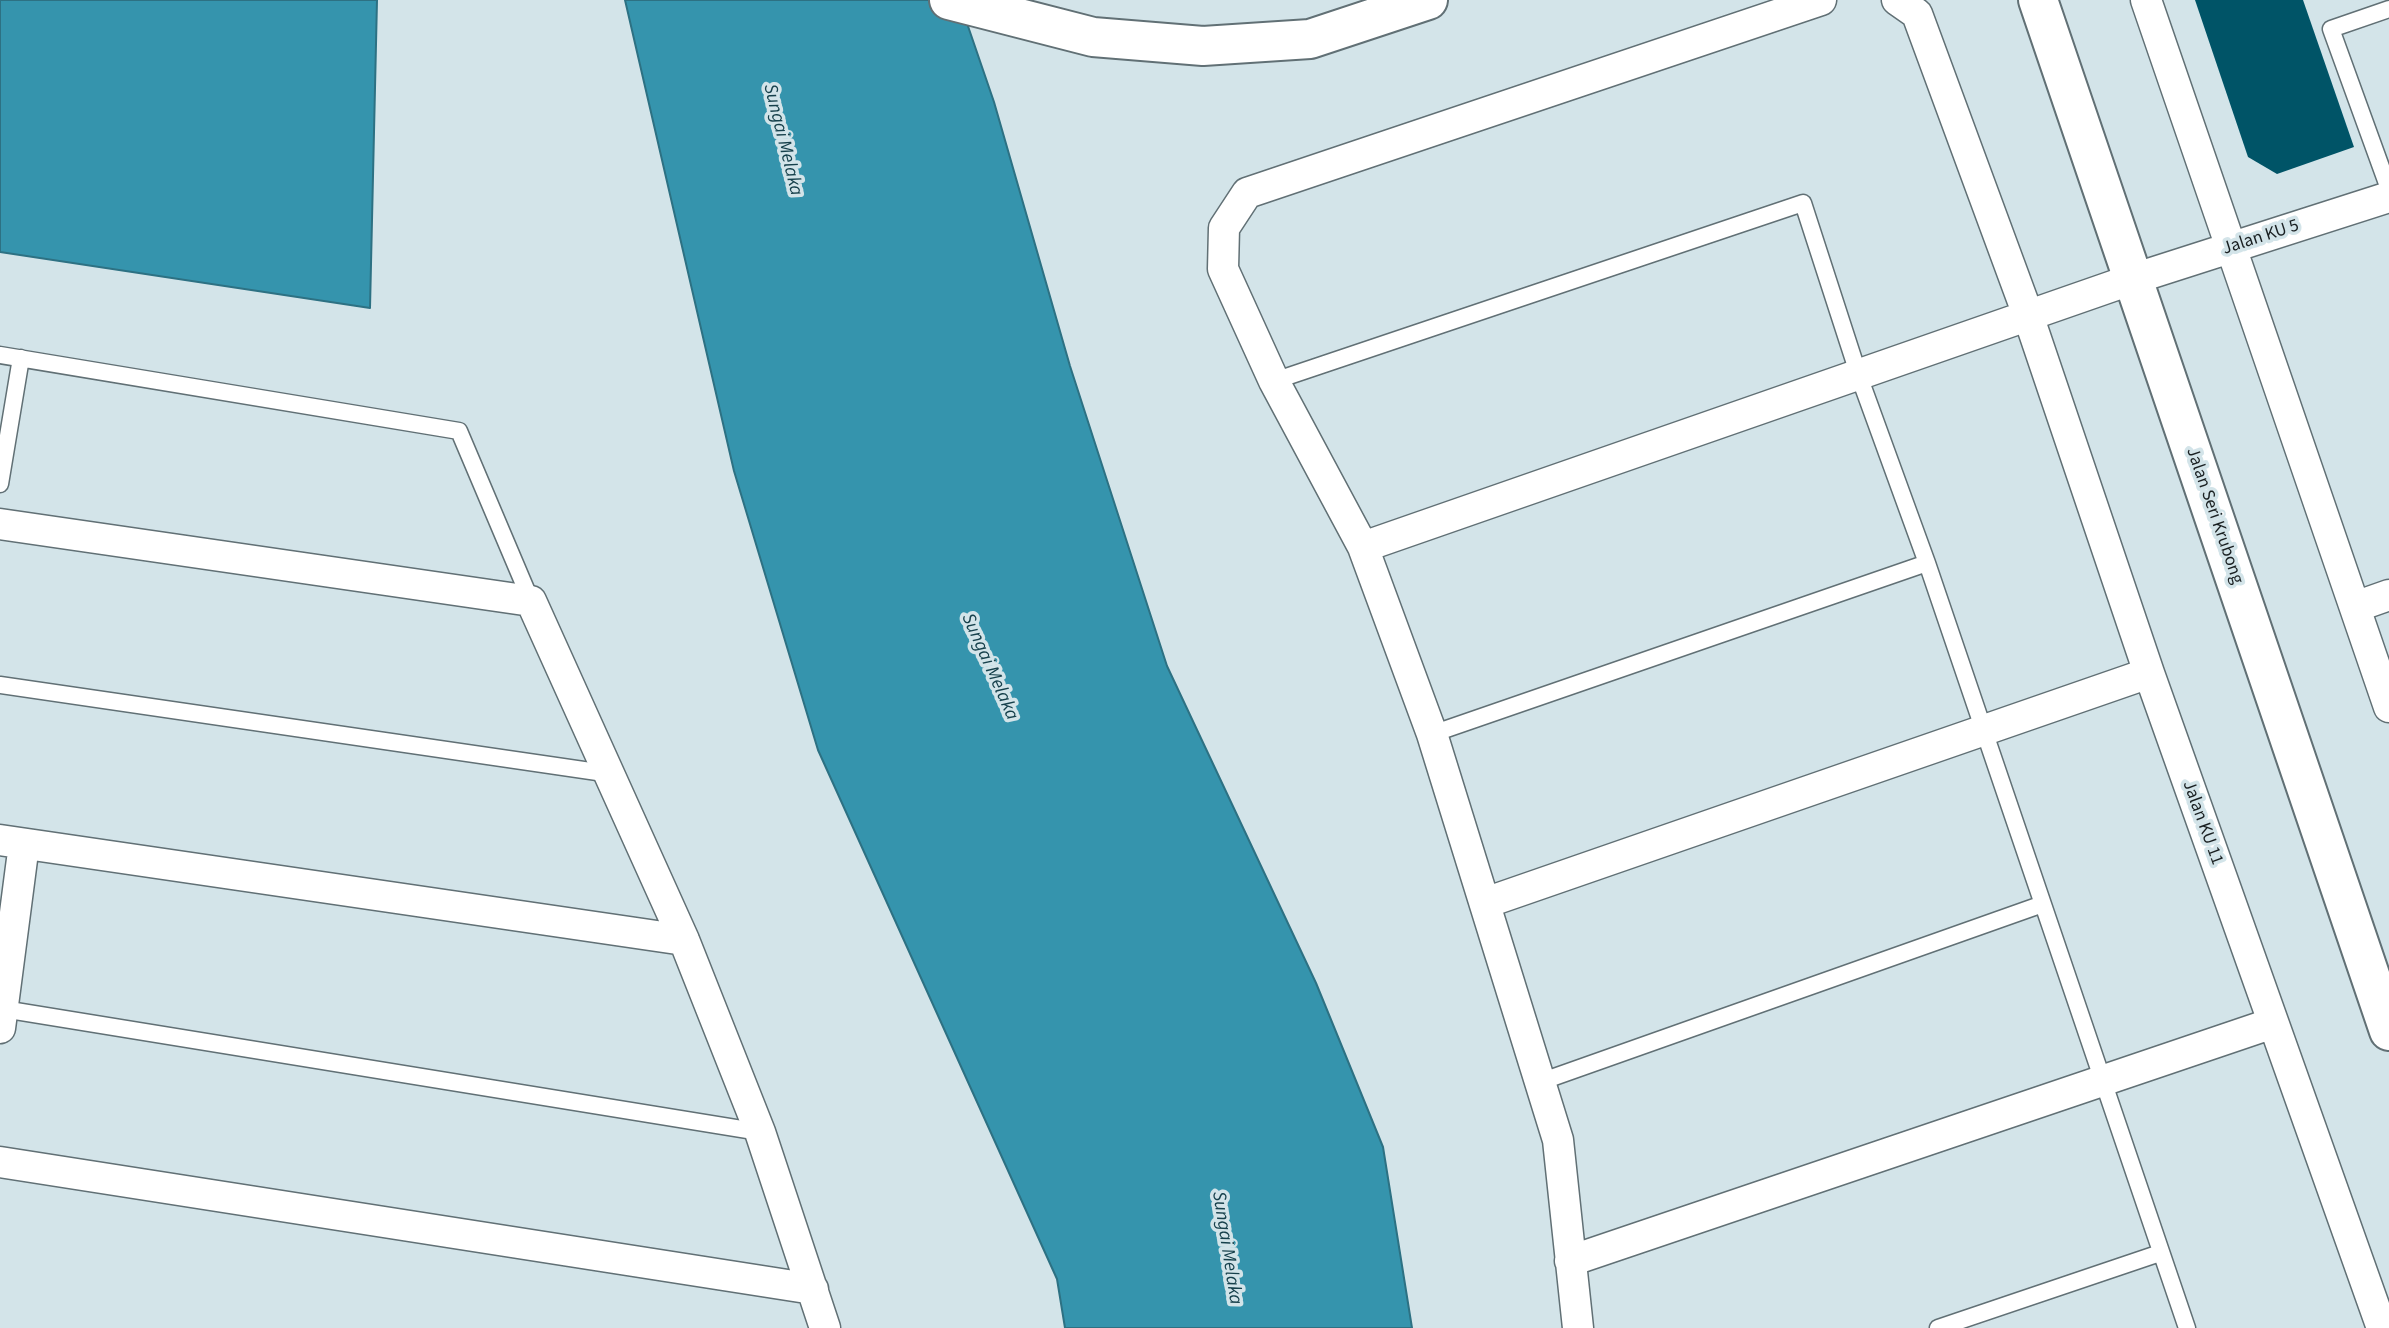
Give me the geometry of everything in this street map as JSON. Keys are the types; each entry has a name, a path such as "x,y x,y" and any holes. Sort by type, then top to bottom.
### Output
{"street":[{"path":"949,0 1093,37 1203,46 1310,39 1428,0"},
{"path":"1578,1328 1558,1140 1432,734 1363,547 1274,381 1223,269 1224,228 1247,192 1821,0"},
{"name":"Jalan KU 11","path":"1897,0 1917,14 2028,315 2149,674 2382,1328"},
{"name":"Jalan Seri Krubong","path":"2038,0 2389,1031"},
{"path":"2147,0 2389,707"},
{"name":"Jalan KU 5","path":"1363,547 2133,279 2389,197"},
{"path":"0,524 531,601 684,940 760,1132 825,1328"},
{"path":"2355,607 2389,595"},
{"path":"1485,903 2149,674"},
{"path":"1,1019 12,842 684,940"},
{"path":"1570,1261 2273,1024"},
{"path":"0,1162 813,1289"}],"lane":[{"path":"2389,9 2331,29 2389,189"},
{"path":"1274,381 1803,203 1859,376 1927,563 2040,905 2186,1328"},
{"path":"0,355 459,431 531,601"},
{"path":"0,484 21,358"},
{"path":"1432,734 1927,563"},
{"path":"0,685 611,774"},
{"path":"1540,1082 2040,905"},
{"path":"1,1019 760,1132"},
{"path":"1938,1328 2160,1253"}],"water":[{"path":"0,0 377,0 370,308 0,252"},
{"name":"Sungai Melaka","path":"625,0 959,0 994,102 1070,366 1167,666 1316,983 1383,1147 1412,1328 1065,1328 1057,1279 818,750 734,471"}],"building":[{"path":"2195,0 2303,0 2354,147 2277,174 2248,157"}]}
